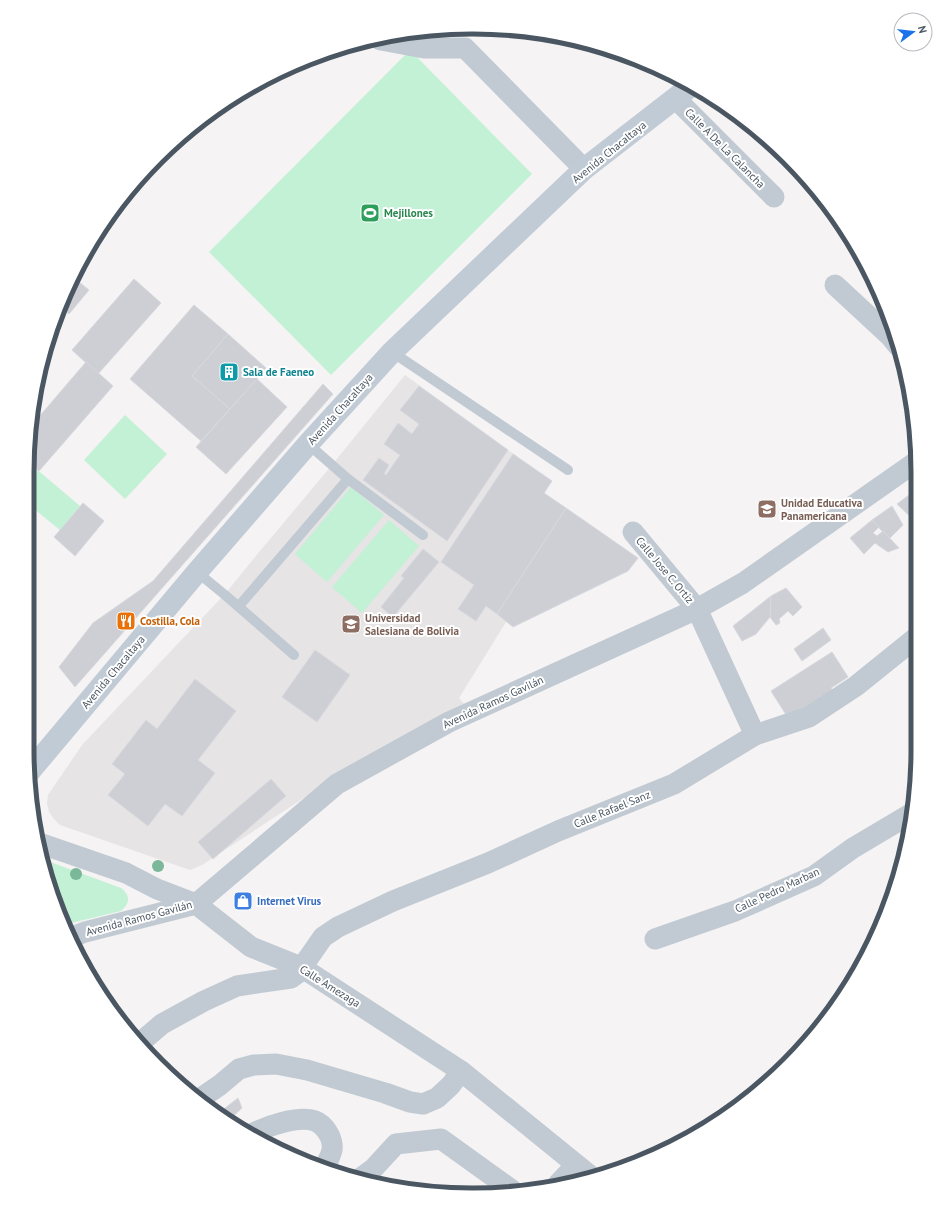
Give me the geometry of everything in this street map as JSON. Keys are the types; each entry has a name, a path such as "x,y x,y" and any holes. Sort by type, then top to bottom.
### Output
{"street":[{"path":"390,42 424,48 465,48 584,169"},
{"name":"Avenida Chacaltaya","path":"35,766 197,572 308,444 392,352 584,169 683,93"},
{"name":"Calle A De La Calancha","path":"683,93 774,197"},
{"path":"835,285 889,335"},
{"name":"Avenida Ramos Gavilán","path":"76,936 196,904 337,784 449,722 697,609 743,583 911,465"},
{"name":"Calle Jose C. Ortiz","path":"633,532 697,609 755,735"},
{"name":"Calle Rafael Sanz","path":"143,1039 162,1024 204,1001 237,986 291,978 298,973 323,937 338,927 393,901 488,863 558,831 674,784 755,735 809,717 856,686 911,642"},
{"name":"Calle Pedro Marban","path":"655,939 734,911 814,876 853,848 906,816"},
{"name":"Calle Amezaga","path":"44,845 126,873 157,889 196,904 251,947 301,967 461,1071 586,1173"},
{"path":"204,1096 239,1070 254,1065 276,1064 307,1070 410,1102 423,1104 437,1098 452,1085 461,1071"},
{"path":"257,1131 268,1126 281,1123 304,1119 315,1121 325,1127 331,1137 333,1149 327,1163"},
{"path":"365,1175 373,1169 396,1144 442,1139 507,1186"},
{"path":"563,1179 576,1165"}],"lane":[{"path":"392,352 568,470"},
{"path":"308,444 348,479 423,535"},
{"path":"239,606 348,479"},
{"path":"197,572 239,606 294,655"}],"shaded area":[{"name":"Universidad Salesiana de Bolivia","path":"405,375 552,481 544,493 638,558 628,571 506,622 459,698 466,706 345,771 202,865 190,870 60,825 49,812 47,803 48,795 82,745 225,594"}],"green space":[{"name":"Mejillones","path":"410,50 532,174 331,375 209,252"},
{"path":"125,415 167,454 125,499 84,460"},
{"path":"34,467 80,506 60,530 34,509"},
{"path":"351,487 384,515 327,582 295,554"},
{"path":"389,520 419,546 362,613 332,587"},
{"path":"49,861 121,888 128,897 128,902 121,911 70,923 57,890"}],"building":[{"path":"134,279 161,303 98,374 72,350"},
{"path":"78,281 89,290 69,314 65,310"},
{"path":"194,305 228,334 192,376 230,409 201,441 130,379"},
{"name":"Sala de Faeneo","path":"228,334 266,368 230,409 192,376"},
{"path":"86,362 113,386 39,471 34,467 38,418"},
{"path":"257,379 287,407 226,474 196,447"},
{"path":"323,384 333,394 75,687 59,667 93,623 153,581"},
{"path":"419,386 508,450 447,541 363,480 379,458 389,465 384,474 386,475 400,455 384,444 398,423 412,434 419,424 400,410"},
{"path":"513,454 552,481 544,493 566,508 497,614 486,606 476,621 458,609 474,585 441,562"},
{"path":"911,494 911,517 897,504"},
{"path":"83,503 104,521 75,556 54,537"},
{"path":"892,506 903,525 889,539 872,520"},
{"path":"566,508 638,558 628,571 513,627 497,614"},
{"path":"872,520 879,527 873,533 877,536 883,531 899,548 888,552 875,543 864,554 850,538"},
{"path":"423,549 439,562 393,617 381,607 404,578 401,576"},
{"path":"786,588 802,607 793,616 788,611 779,619 780,623 776,625 770,617 771,596"},
{"path":"771,596 770,617 756,634 742,641 733,626"},
{"path":"823,628 831,640 802,661 794,649"},
{"path":"315,650 350,675 317,722 282,697"},
{"path":"832,652 848,677 831,688 834,693 790,721 771,691"},
{"path":"195,679 236,711 198,760 215,773 182,816 165,804 148,826 108,795 125,774 112,764 146,720 157,729"},
{"path":"271,779 286,796 213,859 198,842"},
{"path":"238,1098 242,1108 233,1116 223,1110"}],"place":[{"name":"Mejillones","path":"370,213"},
{"name":"Sala de Faeneo","path":"229,372"},
{"name":"Unidad Educativa Panamericana","path":"767,509"},
{"name":"Costilla, Cola","path":"126,621"},
{"name":"Universidad Salesiana de Bolivia","path":"351,624"},
{"name":"Internet Virus","path":"243,901"}]}
